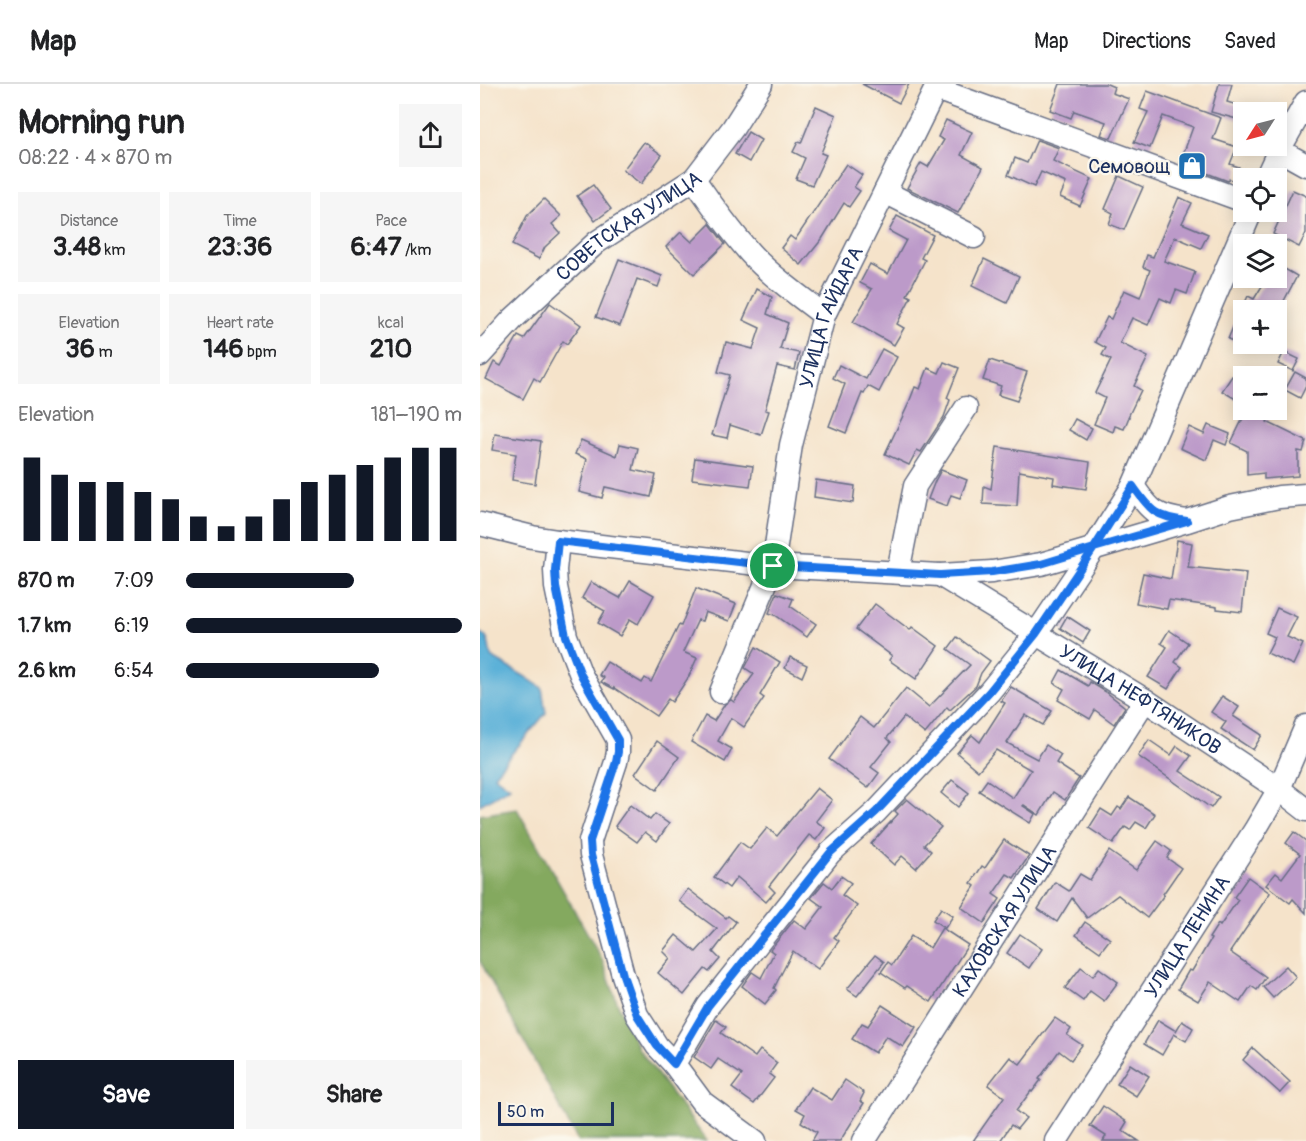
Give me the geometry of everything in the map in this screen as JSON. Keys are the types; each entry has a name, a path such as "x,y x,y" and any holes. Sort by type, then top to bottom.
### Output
{"street":[{"name":"СОВЕТСКАЯ УЛИЦА","path":"480,355 513,319 597,242 694,179 733,128 761,84"},
{"path":"937,87 1233,197"},
{"name":"УЛИЦА ГАЙДАРА","path":"720,692 773,566 791,445 824,315 937,87"},
{"path":"1287,136 1306,102"},
{"path":"1287,154 1306,165"},
{"path":"694,179 751,254 824,315"},
{"path":"885,192 974,237"},
{"path":"674,1064 708,1006 830,853 876,812 981,700 1036,634 1133,486 1247,222"},
{"path":"898,572 915,486 966,408"},
{"path":"1133,486 1153,512 1168,518 1187,521"},
{"path":"480,524 558,541 773,566 940,575 992,572 1041,564 1230,507 1279,497 1306,495"},
{"path":"558,541 556,587 566,636 581,675 618,740 616,762 590,841 591,855 623,975 637,1015 657,1046 674,1064 702,1102 755,1141"},
{"name":"УЛИЦА НЕФТЯНИКОВ","path":"940,575 1145,700 1279,789 1306,810"},
{"name":"КАХОВСКАЯ УЛИЦА","path":"864,1141 1145,700"},
{"name":"УЛИЦА ЛЕНИНА","path":"1056,1141 1255,830 1279,789 1306,726"}],"green space":[{"path":"517,809 602,959 617,1002 638,1048 707,1141 578,1141 480,961 480,815"}],"water":[{"path":"480,633 487,640 491,657 542,688 546,713 494,775 510,787 480,805"}],"building":[{"path":"862,84 909,84 899,103"},
{"path":"1060,84 1107,84 1114,87 1112,93 1129,99 1111,138 1101,135 1106,122 1074,111 1071,118 1050,110"},
{"path":"1219,84 1232,84 1227,102 1233,104 1233,118 1211,112"},
{"path":"1147,91 1221,118 1213,139 1233,146 1233,156 1230,164 1239,167 1233,168 1233,180 1228,181 1180,163 1193,127 1163,116 1150,148 1134,142 1148,112 1140,109"},
{"path":"816,106 836,115 821,153 826,155 812,185 796,179 805,158 793,152 798,142 801,143"},
{"path":"946,120 972,132 961,155 983,167 958,213 907,188 921,163 928,167 944,140 938,137"},
{"path":"748,132 761,140 749,162 735,154"},
{"path":"1037,140 1059,148 1053,161 1092,179 1080,206 1060,197 1066,183 1041,172 1034,187 1008,175 1015,158 1027,163"},
{"path":"644,142 662,155 641,184 623,170"},
{"path":"846,164 862,175 854,187 860,191 849,207 844,203 822,239 801,265 781,248 790,236 795,240"},
{"path":"1119,176 1143,187 1124,230 1109,224 1113,213 1105,209"},
{"path":"593,185 611,209 595,221 577,196"},
{"path":"1293,190 1306,196 1306,233 1299,247 1287,241 1287,234 1273,234 1278,222 1287,222 1287,203"},
{"path":"1179,197 1192,203 1182,223 1208,234 1201,248 1175,237 1164,261 1195,272 1187,294 1176,290 1171,303 1160,298 1148,325 1132,318 1120,343 1148,357 1134,386 1141,390 1124,429 1115,426 1113,432 1094,424 1105,398 1095,393 1111,360 1102,355 1106,348 1095,342 1107,317 1111,319 1124,290 1140,297 1150,270 1143,267 1147,255 1153,257"},
{"path":"544,199 561,216 552,224 560,233 545,247 539,259 512,245 527,216"},
{"path":"897,216 933,235 921,258 925,260 907,295 911,297 897,324 904,328 894,345 853,322 872,289 860,283 870,264 888,274 906,240 889,231"},
{"path":"710,224 725,244 694,274 666,247 681,232 692,242"},
{"path":"619,259 662,276 658,287 637,279 620,326 596,317"},
{"path":"984,259 1019,276 1007,303 972,286"},
{"path":"1287,270 1297,276 1284,300 1246,300 1248,296 1254,299 1261,288 1287,288"},
{"path":"757,289 772,297 767,314 788,323 780,349 799,353 795,370 777,366 765,410 769,411 761,435 730,425 727,438 712,435 730,375 718,372 726,342 753,349 760,328 743,320"},
{"path":"550,303 581,325 567,344 563,341 540,382 534,378 523,399 486,379 494,362 501,366 518,336 524,339"},
{"path":"1233,327 1233,341 1228,339"},
{"path":"882,349 897,357 879,392 868,386 864,394 862,393 846,433 829,426 845,384 833,378 839,365 866,379"},
{"path":"1283,354 1299,359 1293,371 1287,366 1278,364"},
{"path":"990,360 1027,372 1017,401 998,395 1001,386 983,380"},
{"path":"944,362 959,368 947,398 950,400 944,417 921,452 917,450 909,465 885,454 915,387 920,389 928,368 939,373"},
{"path":"1295,372 1306,378 1306,386 1300,398 1287,391 1287,386"},
{"path":"1232,376 1233,377 1233,397 1222,391"},
{"path":"1075,419 1092,428 1086,440 1069,430"},
{"path":"1242,420 1268,420 1267,422 1306,441 1303,452 1298,451 1298,476 1264,479 1264,473 1247,475 1247,451 1231,443"},
{"path":"1208,425 1230,434 1226,445 1214,440 1206,460 1180,448 1189,427 1204,434"},
{"path":"495,434 541,441 535,484 512,480 516,454 492,450"},
{"path":"581,440 617,456 620,444 638,448 633,470 656,475 651,497 605,487 602,498 579,492 587,459 575,454"},
{"path":"997,447 1090,462 1086,489 1053,484 1054,477 1019,471 1017,506 983,504 984,486 991,489"},
{"path":"695,458 753,466 750,486 692,479"},
{"path":"941,470 967,480 960,498 951,495 947,506 928,499"},
{"path":"816,480 855,486 853,503 814,497"},
{"path":"1177,540 1192,543 1188,567 1246,573 1242,612 1169,600 1167,609 1136,603 1143,573 1171,579"},
{"path":"630,581 654,595 638,624 630,619 620,636 598,623 605,611 582,598 591,582 620,598"},
{"path":"696,588 736,604 729,621 705,612 702,621 698,620 683,652 697,658 688,678 672,702 668,699 656,716 601,682 604,678 599,675 607,662 642,683 645,678 651,682 679,625 681,626"},
{"path":"777,593 793,599 790,606 816,624 807,637 769,613"},
{"path":"875,604 910,630 912,627 938,646 916,679 889,660 892,656 856,629"},
{"path":"1277,608 1297,617 1287,637 1303,644 1293,665 1267,653 1275,637 1266,633"},
{"path":"1067,616 1090,631 1083,643 1060,628"},
{"path":"1169,630 1188,643 1175,662 1182,667 1168,689 1148,677 1167,647 1161,643"},
{"path":"957,637 990,661 981,673 976,686 950,710 947,707 925,734 904,717 887,738 891,742 871,767 879,773 868,788 829,759 860,717 874,728 906,688 929,707 970,665 948,649"},
{"path":"756,647 780,662 760,695 764,698 744,727 731,718 718,741 732,749 725,762 691,742 705,716 714,721 725,704 731,700 734,702 754,674 745,668"},
{"path":"790,657 807,665 802,677 785,668"},
{"path":"1061,670 1088,686 1090,682 1125,707 1114,724 1095,710 1090,719 1058,700 1064,689 1054,683"},
{"path":"1011,687 1052,711 1043,725 1025,715 1007,743 1037,759 1046,745 1061,755 1056,763 1079,778 1065,800 1053,792 1039,815 1024,805 1035,814 1030,823 979,791 987,780 1013,798 1031,770 996,750 978,771 957,753 972,735 980,742 1005,703 1001,701"},
{"path":"1222,696 1239,707 1233,716 1262,735 1253,750 1221,729 1226,722 1211,712"},
{"path":"1149,740 1171,755 1177,746 1191,756 1180,771 1219,797 1211,808 1138,756"},
{"path":"657,741 679,757 657,790 635,774"},
{"path":"952,780 969,793 958,807 941,793"},
{"path":"817,788 832,800 816,821 825,828 816,840 809,835 769,886 775,892 766,902 737,877 729,888 714,877 740,842 750,849 767,828 777,836"},
{"path":"1129,797 1155,814 1146,828 1136,822 1130,830 1125,827 1113,844 1089,828 1101,809 1112,816 1118,807 1121,809"},
{"path":"907,799 941,827 924,845 931,851 916,868 902,856 894,865 871,844 898,814 895,811"},
{"path":"630,805 650,820 655,814 669,824 657,841 645,832 637,842 615,826"},
{"path":"1294,832 1306,841 1306,913 1293,899 1290,903 1266,885 1276,873 1282,878 1300,854 1286,843"},
{"path":"1004,840 1029,856 1014,878 1007,874 993,894 1000,899 984,923 961,907 975,886 971,883 982,866 985,868"},
{"path":"1157,841 1171,851 1167,858 1181,868 1147,918 1118,895 1087,918 1072,898 1057,922 1038,909 1055,882 1069,891 1080,874 1090,880 1109,851 1136,870"},
{"path":"841,876 851,883 842,895 857,906 834,937 839,941 818,969 793,951 774,988 776,990 765,1004 742,986 752,972 761,978 774,953 770,950 794,920 806,929 823,907 811,898 824,882 832,888"},
{"path":"1248,877 1270,893 1230,952 1266,977 1257,990 1251,986 1240,1002 1210,982 1198,1001 1178,989 1189,970 1192,971 1218,924 1220,926 1238,900 1234,897"},
{"path":"688,889 726,918 728,916 736,922 713,952 720,959 709,972 705,969 684,995 658,973 670,958 663,951 676,935 696,952 717,929 679,901"},
{"path":"941,908 953,916 945,928 933,920"},
{"path":"1085,922 1110,939 1100,952 1076,935"},
{"path":"942,928 968,945 931,1002 881,972 888,962 892,965 911,936 930,948"},
{"path":"1020,934 1042,949 1029,968 1007,953"},
{"path":"875,955 884,962 857,996 847,989"},
{"path":"1286,966 1296,977 1273,998 1263,987"},
{"path":"1081,967 1093,976 1099,968 1118,982 1104,1001 1090,991 1083,1001 1065,988"},
{"path":"882,1005 916,1027 903,1047 886,1036 875,1053 852,1039 862,1023 868,1026"},
{"path":"1055,1018 1071,1029 1067,1035 1082,1045 1071,1060 1059,1051 1039,1079 1041,1080 1016,1111 1026,1118 1017,1129 1011,1125 1000,1141 973,1141 1004,1097 988,1085 1010,1057 1020,1064"},
{"path":"716,1020 726,1027 721,1033 755,1057 760,1050 777,1063 769,1074 774,1078 754,1104 732,1088 742,1075 718,1059 711,1069 694,1057"},
{"path":"1158,1020 1176,1031 1182,1021 1193,1028 1186,1041 1174,1034 1162,1055 1144,1044"},
{"path":"1253,1048 1290,1082 1280,1093 1243,1060"},
{"path":"1130,1064 1149,1076 1136,1096 1117,1084"},
{"path":"845,1080 864,1093 860,1101 864,1103 840,1141 812,1141 817,1132 801,1122 805,1114 796,1109 810,1087 832,1100"},
{"path":"1103,1106 1127,1122 1122,1130 1139,1141 1103,1141 1106,1136 1090,1126"}],"place":[{"name":"Семовощ","path":"1192,166"}],"route":[{"path":"773,566 558,541 556,587 566,636 581,675 618,740 616,762 590,841 591,855 623,975 637,1015 657,1046 674,1064 708,1006 830,853 876,812 989,692 1036,634 1094,548 1187,521 1168,518 1153,512 1133,486 1094,548 1041,564 992,572 940,575 773,566"}]}
